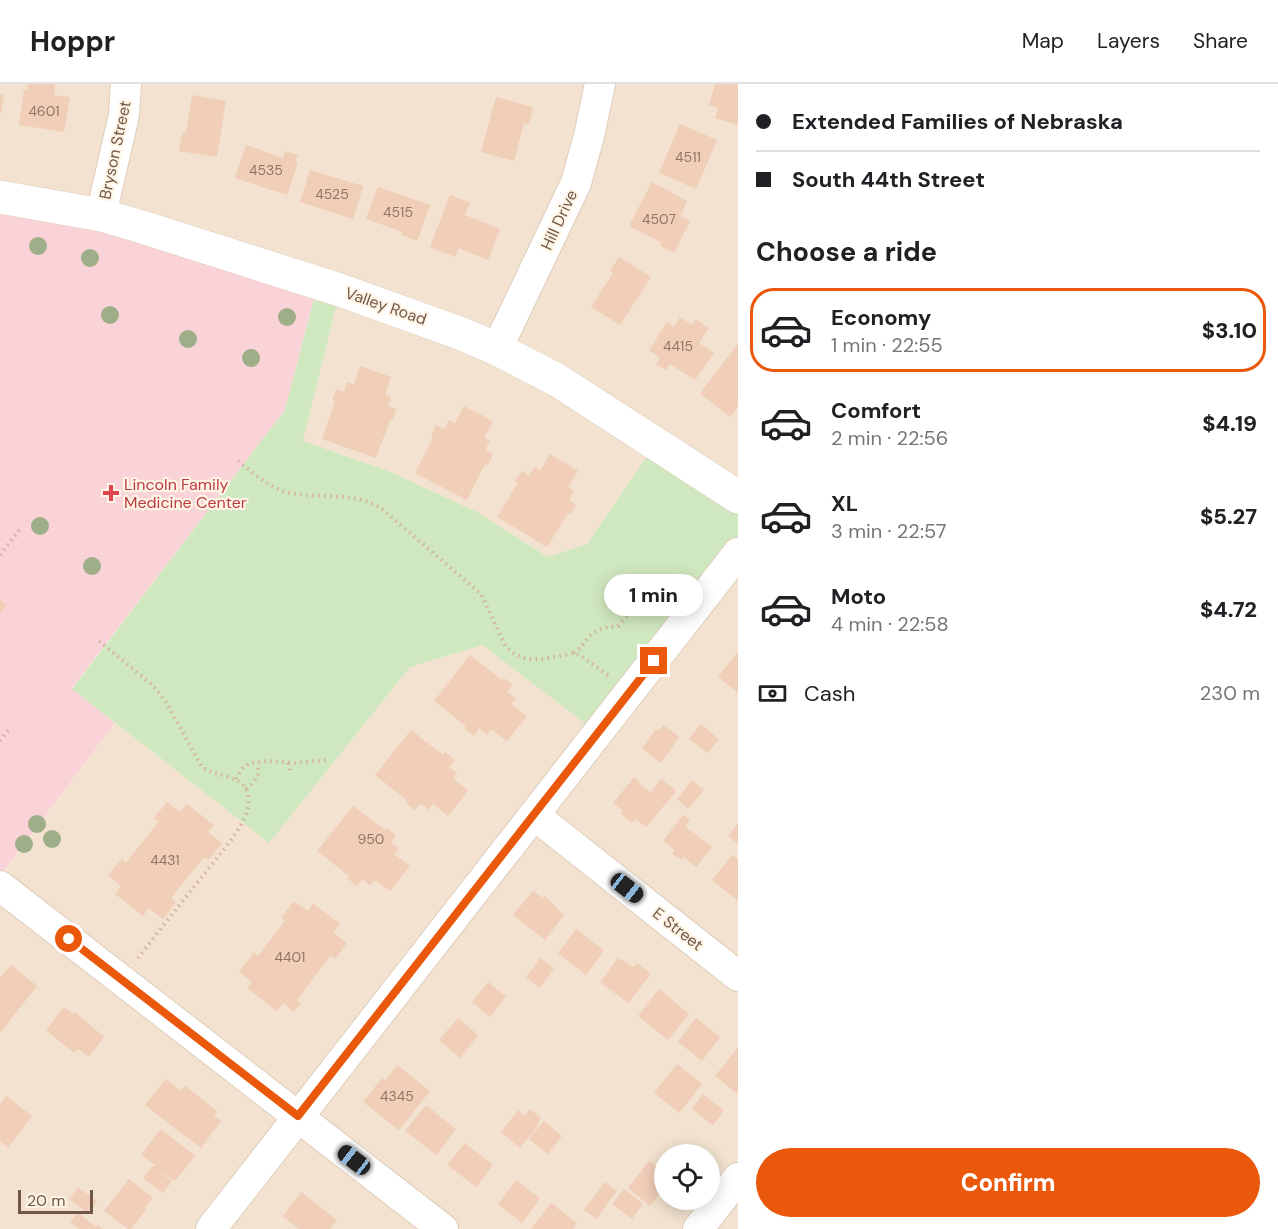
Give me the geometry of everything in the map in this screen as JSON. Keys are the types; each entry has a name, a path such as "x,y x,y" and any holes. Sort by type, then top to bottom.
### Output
{"street":[{"name":"Bryson Street","path":"101,215 124,115 126,84"},
{"name":"Hill Drive","path":"497,349 576,183 600,84"},
{"name":"Valley Road","path":"0,197 101,215 171,235 427,320 497,349 557,380 738,497"},
{"path":"211,1229 738,554"},
{"name":"E Street","path":"534,815 738,976"},
{"path":"0,886 444,1229"},
{"path":"698,1229 738,1178"}],"path":[{"path":"238,460 272,486 285,492 353,498 372,502 382,509 481,594 504,643 516,655 534,660 573,653 582,648 594,632 618,626 639,602 646,602 659,610"},
{"path":"0,555 20,529"},
{"path":"99,641 151,684 165,700 198,761 207,771 236,779 246,789 248,809 238,828 138,958"},
{"path":"573,653 608,675"},
{"path":"0,741 10,728"},
{"path":"236,779 243,768 250,763 328,760"},
{"path":"288,763 290,770"},
{"path":"246,789 256,781 259,769 257,764"}],"shaded area":[{"path":"0,84 738,84 738,497 656,443 587,544 548,557 477,512 391,472 303,441 340,290 0,197"},
{"name":"Lincoln Family Medicine Center","path":"0,197 318,283 285,410 72,688 115,723 0,876"},
{"path":"738,553 738,1229 0,1229 0,877 115,723 269,843 410,667 482,645 598,733"}],"green space":[{"path":"318,283 340,290 303,441 391,472 477,512 548,557 587,544 656,443 738,497 738,553 598,733 482,645 410,667 269,843 72,689 285,410"}],"building":[{"path":"28,84 55,84 54,95 70,97 64,132 19,125 24,90 27,91"},
{"path":"715,84 738,84 738,125 715,118 718,108 709,105"},
{"path":"0,94 4,95 1,113 0,113"},
{"path":"192,95 226,101 217,157 179,151 182,133 186,133"},
{"path":"496,97 533,107 529,125 524,123 514,161 481,152"},
{"path":"680,124 717,140 696,189 659,173"},
{"path":"246,145 283,158 285,151 298,155 295,162 298,163 287,195 235,178"},
{"path":"310,170 363,186 353,219 300,202"},
{"path":"652,182 687,201 680,216 690,221 674,253 660,246 662,243 629,226"},
{"path":"378,187 430,205 417,241 402,235 403,232 366,219"},
{"path":"450,195 470,203 465,215 500,229 488,260 459,248 455,257 430,247"},
{"path":"619,257 651,277 620,325 591,307 613,273 610,271"},
{"path":"680,317 692,325 696,319 709,328 699,343 714,353 695,380 670,364 666,370 656,364 660,358 649,350 667,322 674,327"},
{"path":"738,344 738,407 730,417 700,393"},
{"path":"360,366 391,377 385,394 391,397 388,406 396,409 376,458 322,439 335,401 332,400 336,389 344,392 347,382 354,384"},
{"path":"464,406 493,421 484,438 490,441 485,450 493,454 488,465 485,464 467,500 415,473 433,438 431,436 436,425 444,429 449,420 455,423"},
{"path":"550,454 578,471 568,487 574,491 569,500 576,505 570,515 568,513 547,547 497,517 518,483 515,481 522,471 529,476 535,467 540,471"},
{"path":"0,599 7,605 0,614"},
{"path":"738,654 738,693 718,677"},
{"path":"470,655 502,680 504,678 513,685 507,692 516,699 511,704 527,716 507,741 491,729 487,735 479,728 474,736 464,728 466,726 434,701"},
{"path":"701,724 719,739 708,753 689,739"},
{"path":"663,725 679,737 661,763 642,748 656,729 659,731"},
{"path":"411,730 443,755 445,752 455,760 449,767 457,773 453,778 468,791 448,816 433,804 429,810 421,803 415,810 406,803 407,800 375,775"},
{"path":"634,777 640,782 639,784 651,792 661,779 676,791 646,827 635,819 632,823 613,803"},
{"path":"692,780 704,790 688,809 677,799"},
{"path":"167,802 180,812 187,804 214,825 208,832 222,843 209,860 204,857 171,898 176,902 163,919 149,908 143,916 115,894 121,886 108,875 122,859 126,863 159,821 154,818"},
{"path":"353,806 385,830 387,828 396,835 391,843 399,849 394,854 410,866 390,891 375,880 370,885 362,879 357,886 347,878 349,876 317,851"},
{"path":"683,815 690,820 685,826 712,847 696,867 684,857 681,860 672,854 675,850 663,841"},
{"path":"738,823 738,844 728,836"},
{"path":"732,855 738,859 738,901 712,880"},
{"path":"533,891 543,898 545,896 564,915 545,940 513,915"},
{"path":"294,901 308,911 313,903 340,924 333,932 347,943 335,959 331,955 297,1000 301,1003 294,1012 283,1003 277,1011 247,988 252,982 239,972 254,952 258,956 285,921 281,918"},
{"path":"576,929 604,951 586,975 558,953"},
{"path":"540,958 554,968 540,988 526,977"},
{"path":"618,958 633,967 637,963 651,974 628,1003 600,982"},
{"path":"11,965 37,986 0,1033 0,978"},
{"path":"488,982 506,996 490,1017 472,1002"},
{"path":"659,989 689,1014 668,1040 638,1016"},
{"path":"64,1007 73,1014 75,1012 104,1037 89,1057 78,1049 74,1053 46,1030"},
{"path":"458,1018 478,1035 460,1058 439,1040"},
{"path":"696,1018 720,1037 702,1061 678,1042"},
{"path":"738,1047 738,1094 715,1076"},
{"path":"677,1064 702,1084 679,1113 654,1093"},
{"path":"397,1065 430,1091 399,1130 363,1102 382,1078 385,1081"},
{"path":"166,1079 181,1091 185,1086 217,1111 214,1116 221,1121 201,1148 145,1105"},
{"path":"703,1094 724,1111 713,1125 692,1109"},
{"path":"6,1096 32,1116 8,1148 0,1141 0,1104"},
{"path":"426,1105 456,1129 436,1155 405,1131"},
{"path":"530,1109 541,1118 536,1125 538,1126 520,1148 501,1132 518,1110 524,1116"},
{"path":"544,1121 562,1136 548,1154 529,1139"},
{"path":"161,1129 195,1156 175,1181 164,1175 172,1181 163,1193 143,1178 153,1166 156,1166 141,1155"},
{"path":"465,1143 493,1165 476,1187 447,1165"},
{"path":"649,1161 654,1165 654,1201 650,1206 628,1188"},
{"path":"129,1179 153,1198 131,1229 104,1211"},
{"path":"516,1180 540,1199 522,1223 498,1204"},
{"path":"605,1182 617,1191 596,1219 584,1210"},
{"path":"78,1187 97,1201 88,1213 69,1199"},
{"path":"624,1189 643,1204 632,1219 612,1204"},
{"path":"301,1192 337,1220 330,1229 299,1229 283,1216"},
{"path":"551,1203 577,1223 573,1229 531,1229"},
{"path":"78,1212 96,1227 98,1225 103,1229 79,1229 70,1222"}],"place":[{"name":"Lincoln Family Medicine Center","path":"111,493"}],"route":[{"path":"69,939 298,1116 654,661"}]}
